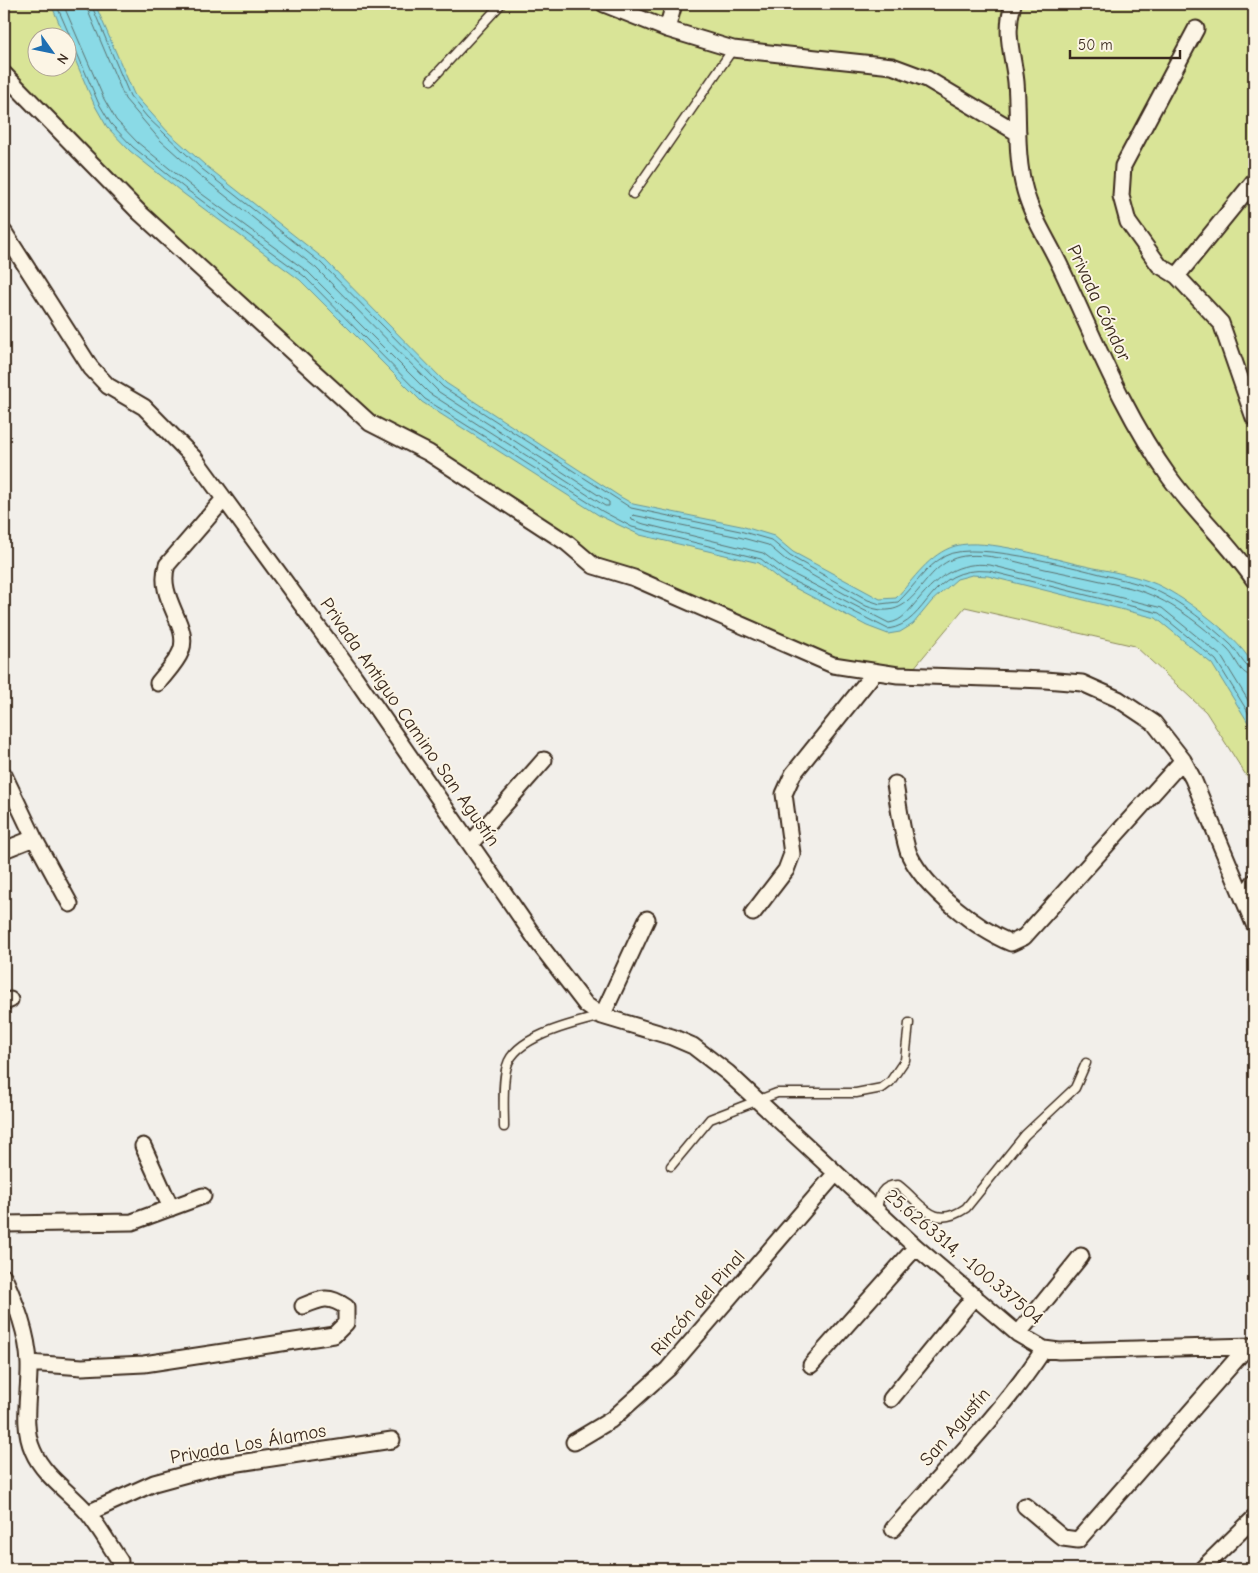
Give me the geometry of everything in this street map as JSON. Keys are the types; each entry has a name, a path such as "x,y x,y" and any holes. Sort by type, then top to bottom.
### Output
{"street":[{"path":"604,4 667,29 733,49 892,66 927,79 1018,133"},
{"path":"667,29 674,4"},
{"name":"Privada Cóndor","path":"1013,4 1008,44 1016,81 1018,133 1024,190 1033,217 1056,256 1139,432 1170,479 1241,560 1254,580"},
{"path":"1196,28 1123,166 1121,196 1128,222 1159,266 1177,276 1221,323 1253,408"},
{"path":"4,74 139,212 370,423 429,453 568,543 594,566 634,578 834,665 874,673 1045,680 1082,684 1118,699 1154,722 1184,760 1254,924"},
{"path":"1177,276 1254,181"},
{"name":"Privada Antiguo Camino San Agustín","path":"4,232 91,368 108,386 144,407 164,425 195,459 354,676 540,945 586,1005 602,1016 672,1037 693,1046 728,1073 836,1173"},
{"path":"158,683 181,652 183,641 182,631 164,587 163,575 167,565 224,499"},
{"path":"753,913 786,870 792,854 784,794 793,774 874,673"},
{"path":"471,843 544,760"},
{"path":"895,784 909,855 927,881 950,904 1011,943 1024,938 1184,760"},
{"path":"4,775 34,838 70,904"},
{"path":"4,850 34,838"},
{"path":"1243,897 1254,882"},
{"path":"602,1016 647,919"},
{"path":"143,1146 171,1208"},
{"name":"25.6263314, -100.337504","path":"836,1173 916,1247 1018,1334 1044,1348 1059,1351 1251,1346"},
{"name":"Rincón del Pinal","path":"574,1442 611,1420 668,1368 836,1173"},
{"path":"4,1224 132,1222 203,1196"},
{"path":"811,1365 916,1247"},
{"path":"1018,1334 1081,1256"},
{"path":"4,1277 23,1329 29,1363 27,1422 32,1450 40,1463 88,1513 120,1561"},
{"path":"891,1399 975,1296"},
{"path":"29,1363 82,1367 144,1364 334,1335 346,1324 346,1307 334,1299 319,1299 303,1306"},
{"path":"1025,1506 1063,1538 1078,1540 1251,1346"},
{"name":"San Agustín","path":"893,1529 1030,1371 1044,1348"},
{"name":"Privada Los Álamos","path":"88,1513 154,1483 219,1466 392,1440"},
{"path":"1202,1569 1254,1518"}],"lane":[{"path":"431,80 501,4"},
{"path":"633,194 733,49"},
{"path":"504,1127 506,1066 512,1054 523,1044 570,1024 602,1016"},
{"path":"671,1166 710,1119 759,1101 777,1092 856,1093 882,1088 890,1082 905,1060 909,1022"},
{"path":"877,1210 879,1195 883,1189 891,1185 898,1185 924,1211 942,1218 955,1216 966,1208 1025,1135 1075,1088 1086,1063"}],"green space":[{"path":"4,4 1254,4 1254,788 1206,712 1135,646 965,607 908,675 874,673 594,566 370,423 4,74"}],"water":[{"path":"51,4 95,4 134,94 168,132 205,165 324,259 446,383 619,496 633,504 741,526 774,536 793,552 880,599 896,598 937,555 955,546 968,544 984,544 1019,550 1143,579 1163,587 1193,606 1224,631 1248,657 1255,674 1254,732 1212,664 1156,618 988,576 972,575 957,579 932,601 913,624 900,632 888,634 867,626 780,580 759,563 640,535 600,516 422,402 300,280 184,194 130,151 107,127 94,104 78,66 78,28 61,28"}]}
